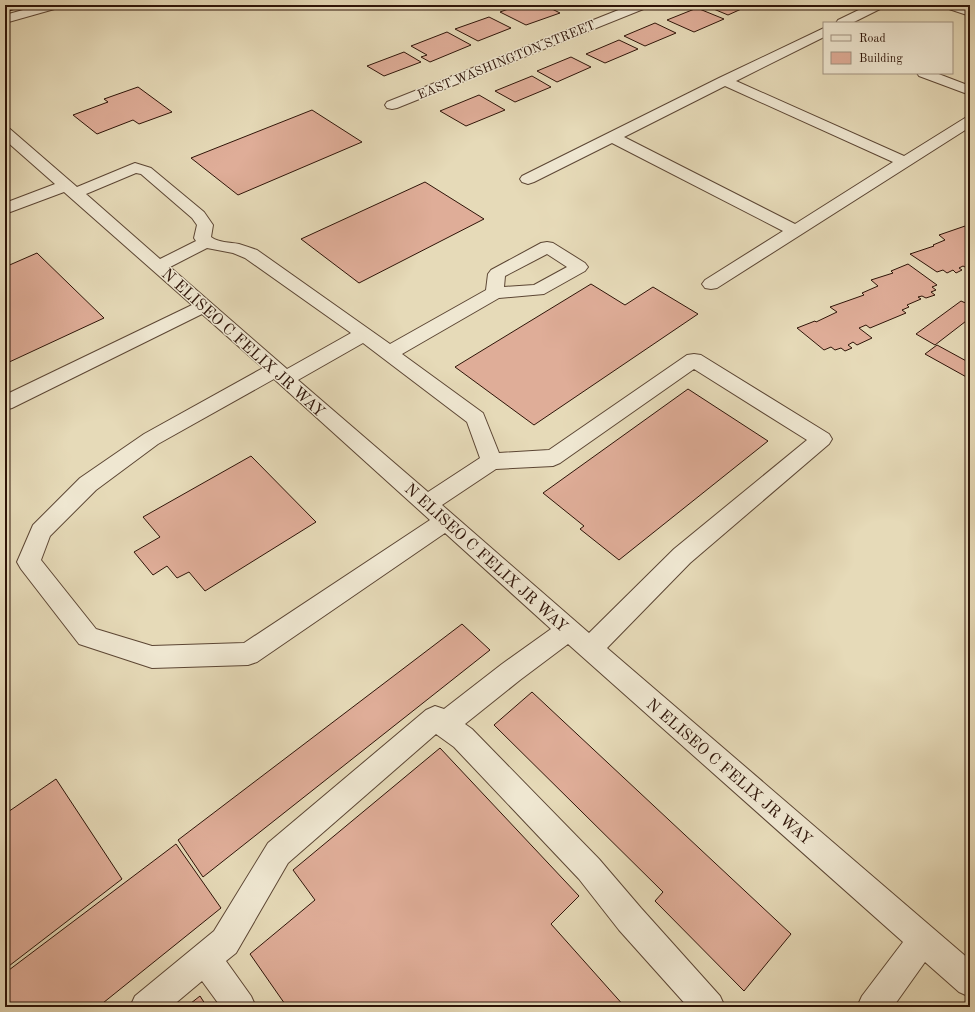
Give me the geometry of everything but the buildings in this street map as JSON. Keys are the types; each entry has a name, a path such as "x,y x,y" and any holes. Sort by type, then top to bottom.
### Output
{"street":[{"path":"5,19 54,5"},
{"name":"EAST WASHINGTON STREET","path":"392,105 642,5"},
{"path":"844,22 878,5"},
{"path":"950,5 969,11"},
{"path":"528,179 823,33"},
{"path":"927,74 970,91"},
{"path":"724,81 905,162"},
{"path":"711,284 970,121"},
{"name":"N ELISEO C FELIX JR WAY","path":"5,132 205,306 426,504 970,981"},
{"path":"612,137 796,231"},
{"path":"5,209 135,168 146,171 198,215 205,225 202,238 207,242 215,247 238,249 251,254 364,334 476,418 492,461"},
{"path":"159,266 207,242"},
{"path":"389,353 495,293 538,290 579,267 547,247 498,274 495,293"},
{"path":"5,403 205,306"},
{"path":"364,334 151,439 88,484 41,531 29,562 88,637 152,657 248,654 446,521"},
{"path":"426,504 492,461 554,458 694,360 822,439 682,556 590,648"},
{"path":"444,725 510,672 569,630"},
{"path":"146,1007 225,942 278,853 435,718 463,738 589,870 630,919 709,1007"},
{"path":"873,1007 923,940"},
{"path":"205,958 240,1007"}]}
